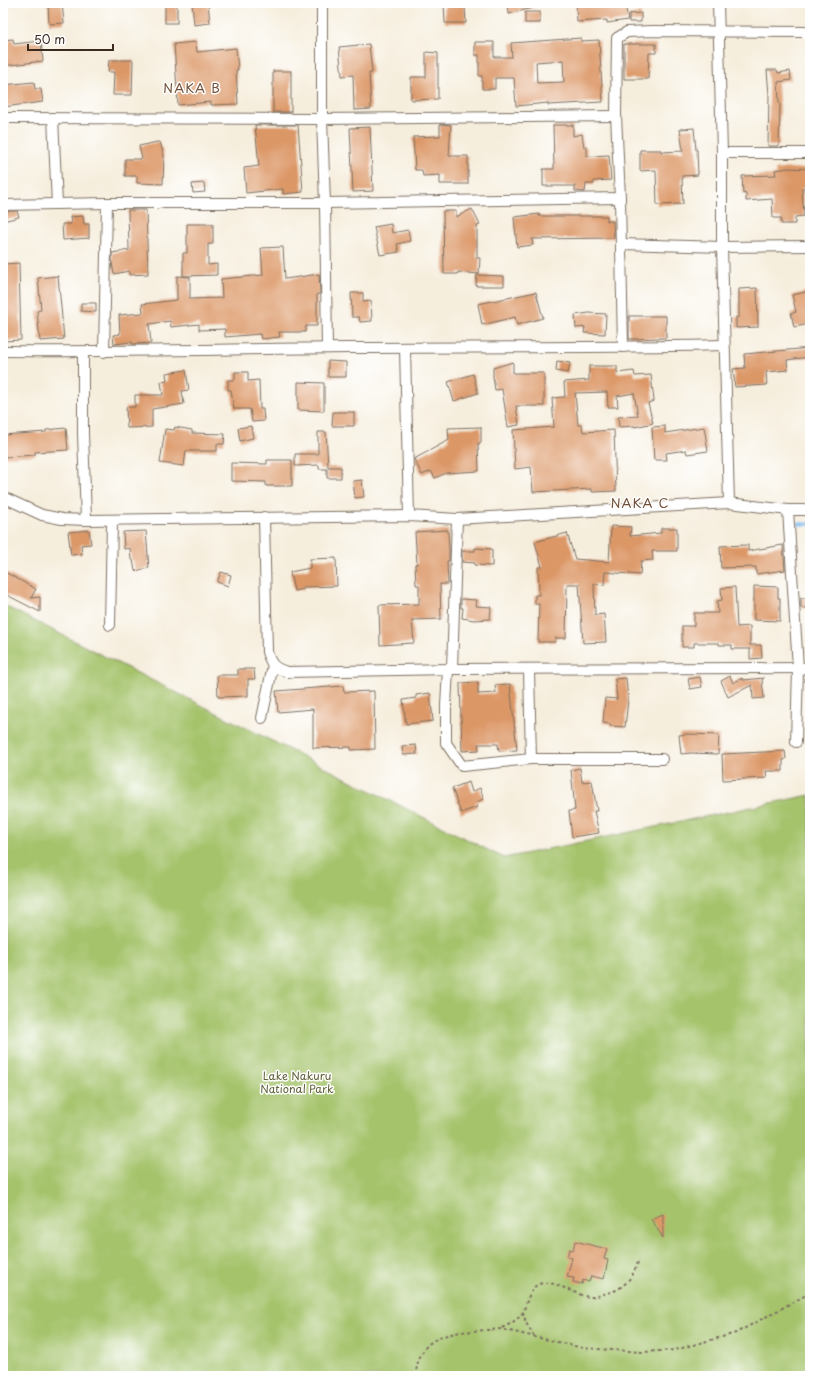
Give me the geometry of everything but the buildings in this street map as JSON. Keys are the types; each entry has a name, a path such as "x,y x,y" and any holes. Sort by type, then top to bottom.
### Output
{"street":[{"path":"322,3 322,119 328,348"},
{"path":"718,3 722,153 724,345 729,503"},
{"path":"623,347 620,198 616,116 617,38 627,32 652,31 810,32"},
{"path":"3,118 322,119 616,116"},
{"path":"53,118 57,204"},
{"path":"722,153 810,153"},
{"path":"3,205 107,203 325,203 620,198"},
{"path":"104,352 107,203"},
{"path":"621,244 810,246"},
{"path":"3,351 104,352 328,348 623,347 724,345"},
{"path":"406,348 409,516"},
{"path":"82,352 86,520"},
{"path":"3,497 42,515 62,519 112,521 264,517 409,516 457,519 729,503 788,510 810,510"},
{"path":"788,510 798,668 796,742"},
{"path":"264,517 267,652 269,661 278,669 287,672 810,668"},
{"path":"457,519 450,670 446,705 446,743 462,766 531,759 662,759"},
{"path":"110,625 112,521"},
{"path":"262,718 273,665"},
{"path":"529,669 531,759"}],"path":[{"path":"501,1329 516,1320 523,1312 529,1295 537,1285 547,1282 560,1286 576,1294 592,1297 616,1290 629,1281 639,1259"},
{"path":"415,1376 419,1357 427,1345 439,1337 460,1332 501,1329 583,1348 643,1352 675,1350 736,1333 810,1293"},
{"path":"523,1312 526,1323 534,1336"}],"green space":[{"name":"Lake Nakuru National Park","path":"3,605 504,858 810,795 810,1376 3,1376"}],"waterway":[{"path":"798,524 810,524"}],"district":[{"name":"NAKA B","path":"192,88"},
{"name":"NAKA C","path":"640,503"}]}
